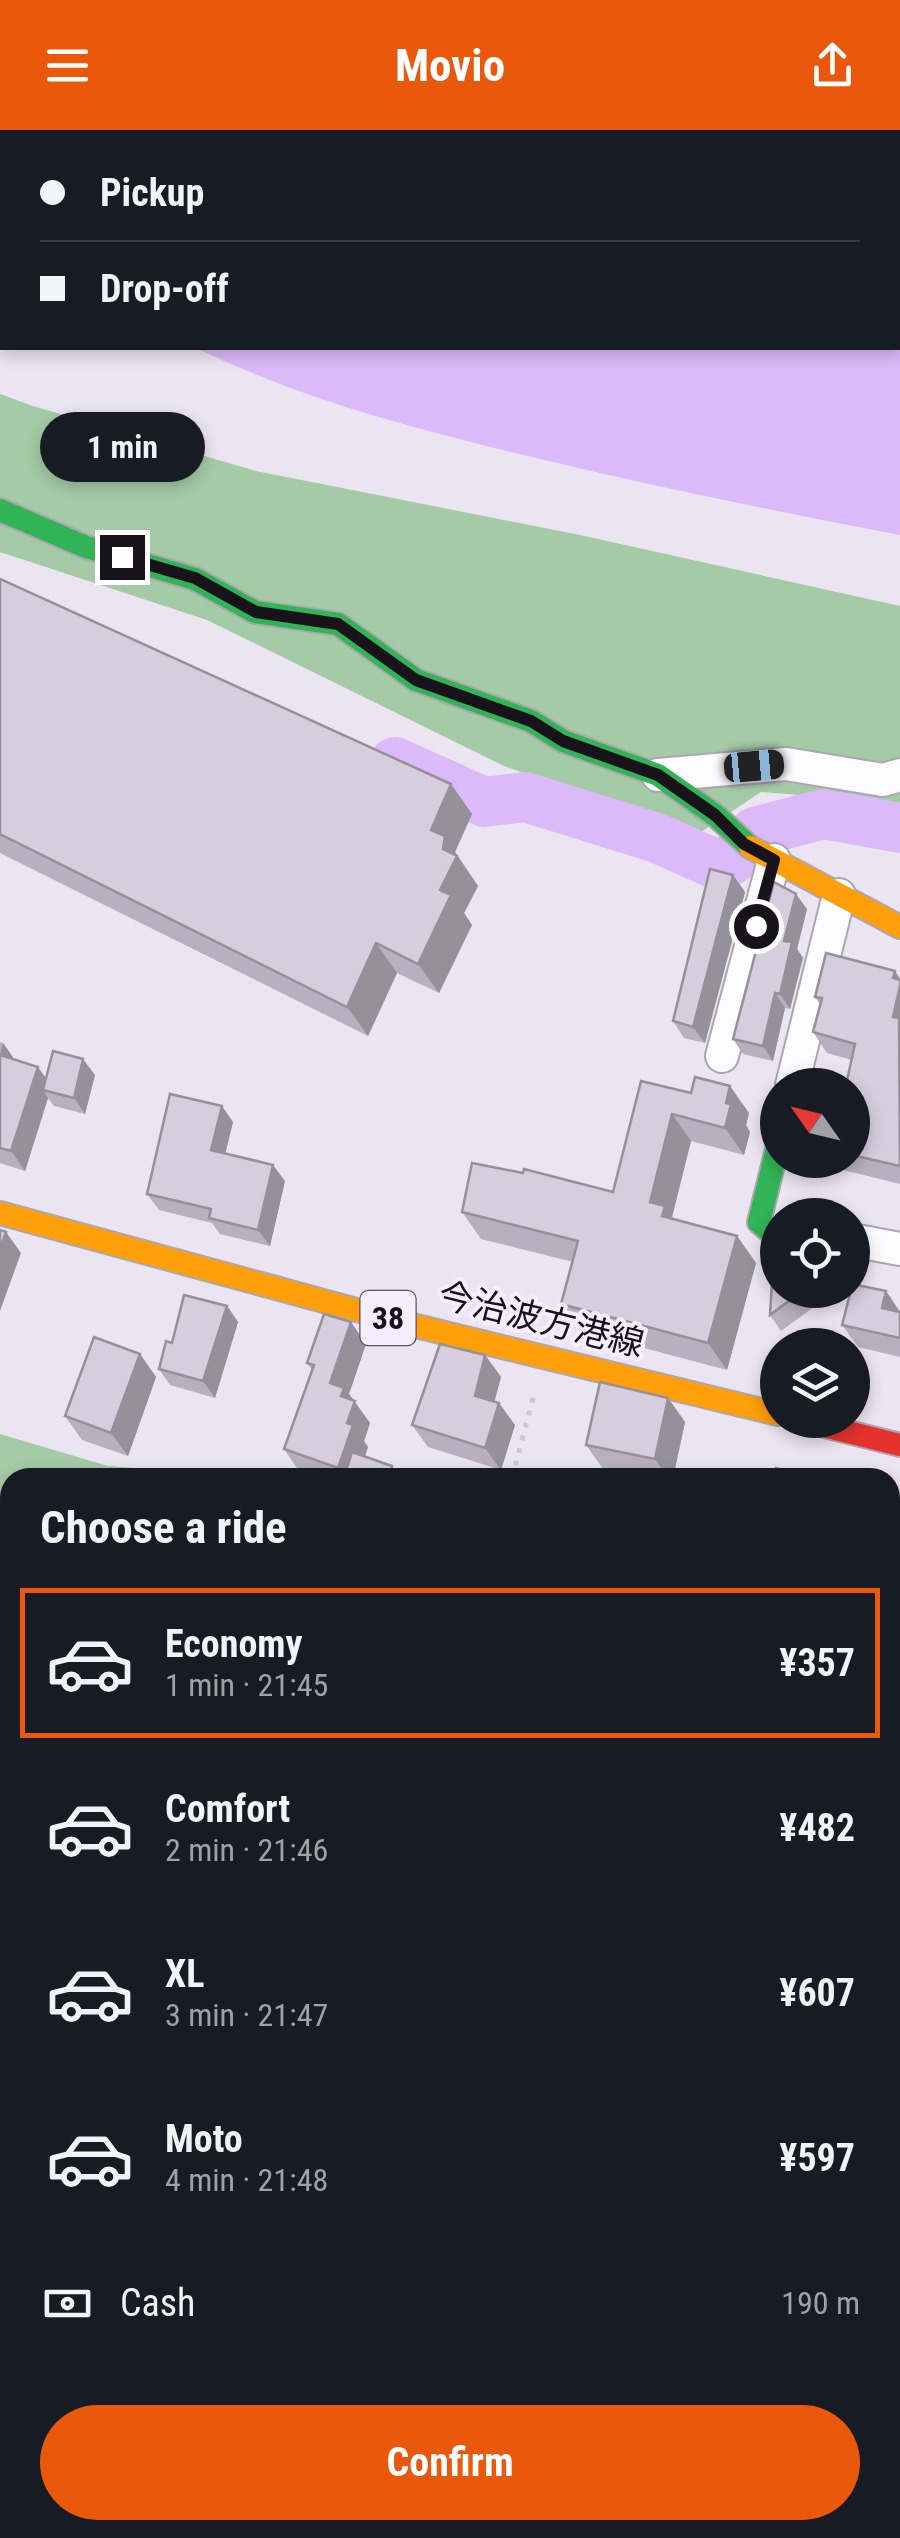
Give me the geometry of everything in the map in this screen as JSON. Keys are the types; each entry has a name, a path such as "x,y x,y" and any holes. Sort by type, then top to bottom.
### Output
{"street":[{"path":"0,510 86,546 195,578 256,612 338,624 416,680 531,721 563,741 658,775 715,815 744,844 900,927"},
{"path":"658,775 786,764 883,780 900,775"},
{"path":"722,1056 774,860"},
{"path":"796,1068 839,896"},
{"name":"今治波方港線","path":"0,1212 408,1324 760,1410"},
{"path":"870,1243 900,1249"},
{"path":"870,1433 899,1438"}],"path":[{"path":"515,1468 544,1357"}],"green space":[{"path":"0,394 256,471 580,535 900,606 900,803 761,792 698,834 504,766 207,620 0,552"},
{"path":"0,1434 108,1466 134,1468 0,1468"}],"shaded area":[{"path":"200,350 900,350 900,535 667,488 443,435 317,397"}],"building":[{"path":"0,579 451,784 431,830 445,836 443,849 457,856 440,890 451,895 418,964 376,943 347,1007 0,834"},
{"path":"710,869 733,875 693,1027 673,1021"},
{"path":"774,882 796,894 784,941 792,942 763,1046 733,1039"},
{"path":"826,953 895,971 893,978 900,980 893,1017 899,1018 900,1166 870,1159 870,1068 850,1068 855,1044 813,1032 822,998 815,997"},
{"path":"53,1051 83,1059 74,1098 43,1090"},
{"path":"0,1055 38,1067 11,1151 0,1148"},
{"path":"695,1077 730,1086 726,1103 731,1104 725,1128 672,1114 650,1202 665,1206 662,1216 737,1236 708,1343 561,1304 578,1241 462,1212 472,1163 523,1173 524,1169 613,1192 641,1081 691,1093"},
{"path":"170,1094 222,1106 211,1150 273,1165 258,1230 209,1218 211,1209 147,1194"},
{"path":"870,1288 886,1291 882,1308 900,1312 900,1338 870,1331 870,1328 842,1325 846,1308 870,1308"},
{"path":"184,1295 227,1306 203,1381 159,1369 166,1341 172,1343"},
{"path":"324,1314 351,1322 330,1383 344,1388 341,1396 355,1401 347,1423 353,1425 338,1468 284,1449 314,1365 307,1363"},
{"path":"94,1337 140,1354 111,1433 65,1416"},
{"path":"440,1344 485,1355 475,1396 499,1403 485,1448 412,1425"},
{"path":"600,1382 668,1398 655,1459 586,1445"},
{"path":"352,1452 392,1466 391,1468 347,1468"}],"waterway":[{"path":"395,762 484,802 525,797 657,838 720,866 732,860 755,832 823,814 900,828"}],"traffic: fast":[{"path":"0,510 86,547 195,579 255,612 338,624 416,680 531,721 563,741 658,775 715,815 750,847"},
{"path":"765,1198 770,1178"},
{"path":"760,1218 760,1223"}],"traffic: slow":[{"path":"750,847 900,927"},
{"path":"0,1213 408,1324 760,1410"}],"traffic: jam":[{"path":"870,1438 900,1445"}],"route":[{"path":"122,557 195,578 256,612 338,624 416,680 531,721 563,741 658,775 715,815 744,844 774,860 756,926"}]}
